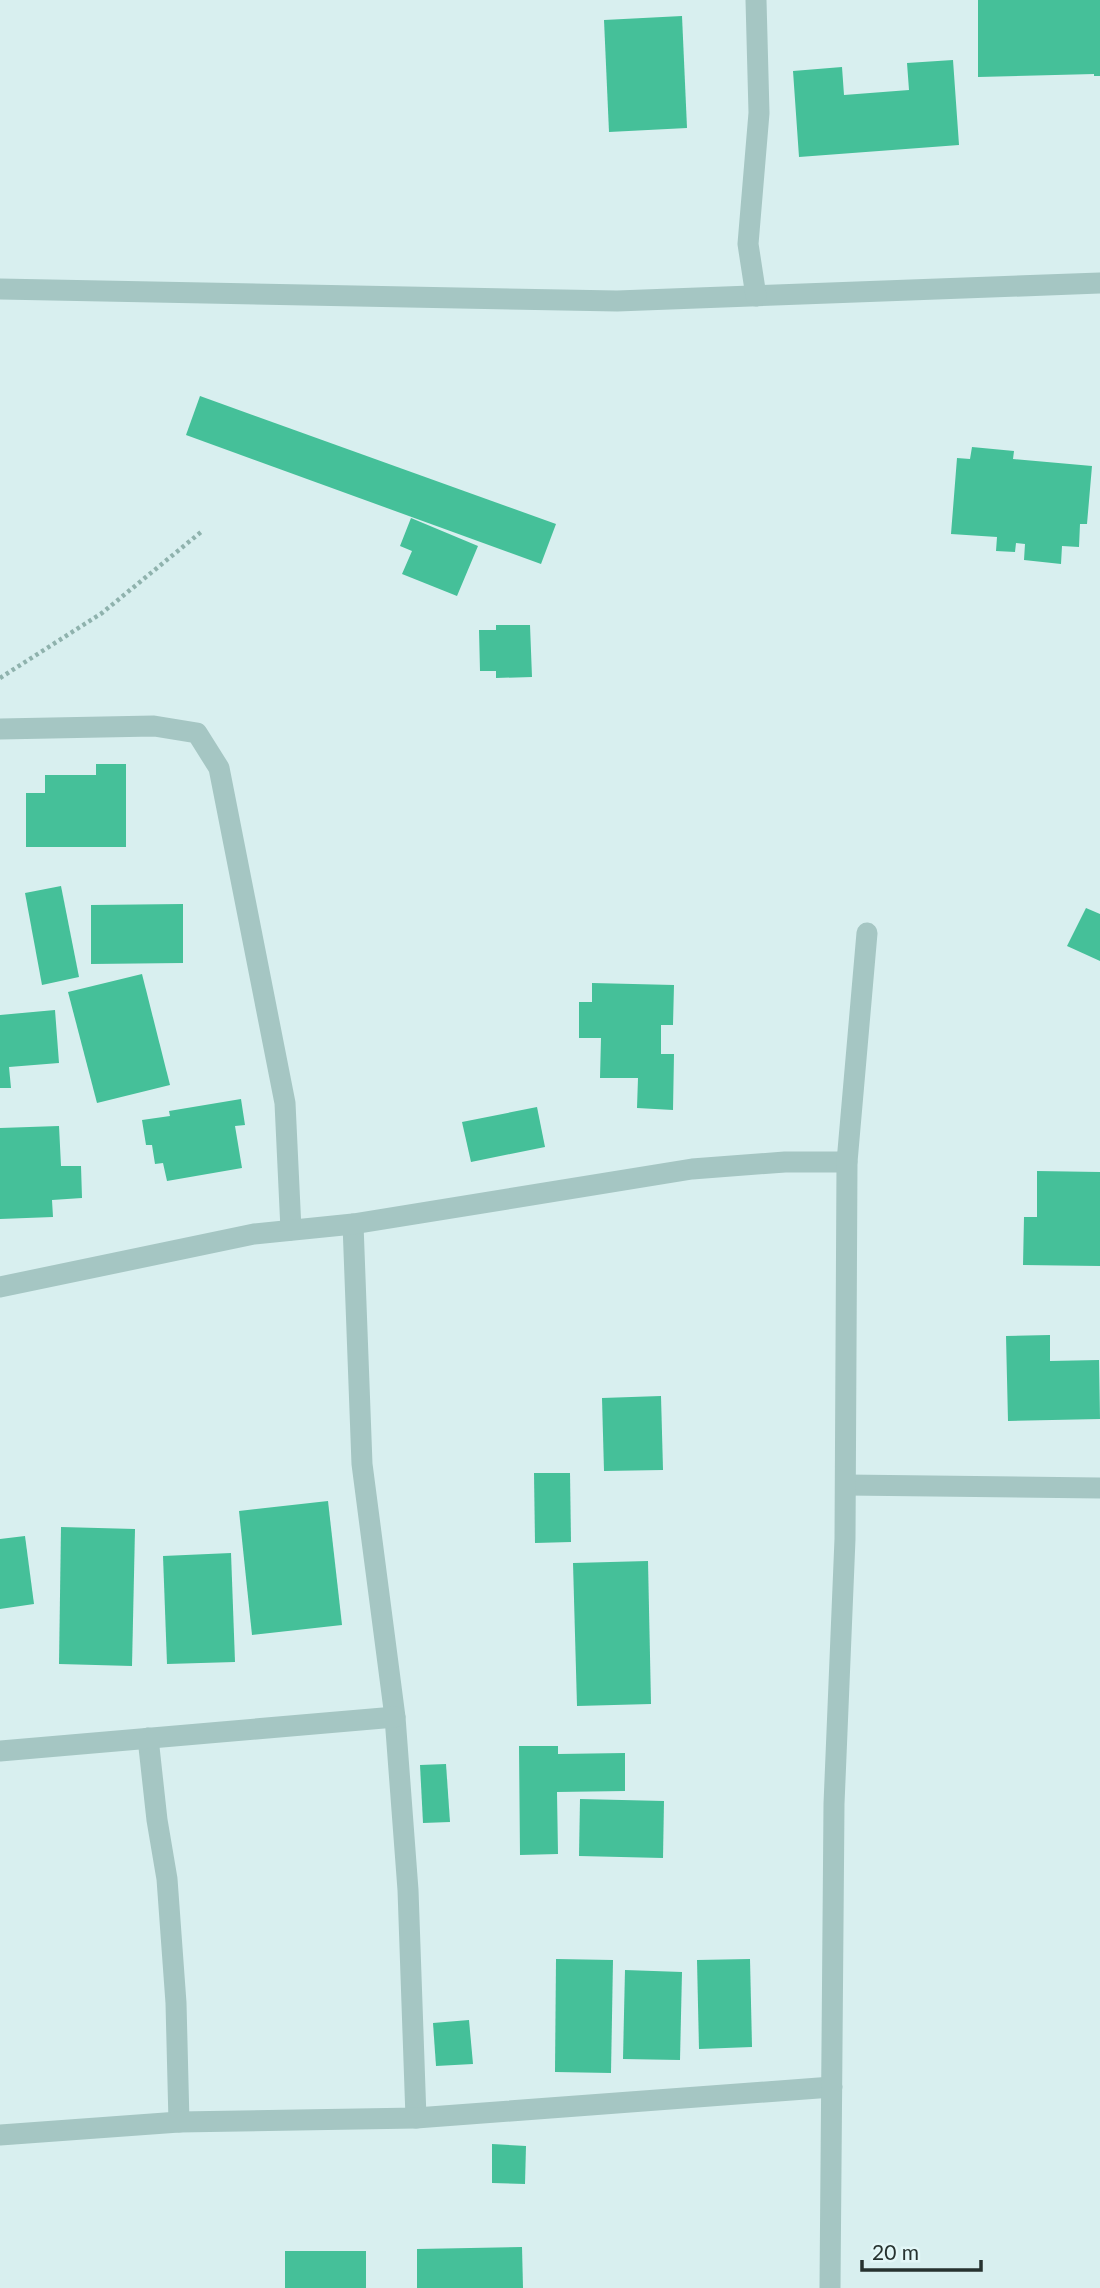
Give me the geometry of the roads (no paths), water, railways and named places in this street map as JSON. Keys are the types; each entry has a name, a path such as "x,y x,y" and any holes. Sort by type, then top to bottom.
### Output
{"street":[{"path":"756,0 759,113 748,244 756,296"},
{"path":"0,289 617,302 1100,283"},
{"path":"0,729 154,726 197,733 219,768 285,1103 291,1230"},
{"path":"830,2288 834,1804 846,1485 847,1162 867,933"},
{"path":"0,1287 254,1234 353,1224 692,1170 785,1162 847,1162"},
{"path":"353,1224 362,1464 395,1717 408,1890 416,2118"},
{"path":"846,1485 1100,1488"},
{"path":"0,1751 395,1717"},
{"path":"148,1738 167,1880 177,2003 179,2122"},
{"path":"0,2135 179,2122 416,2118 832,2087"}]}
